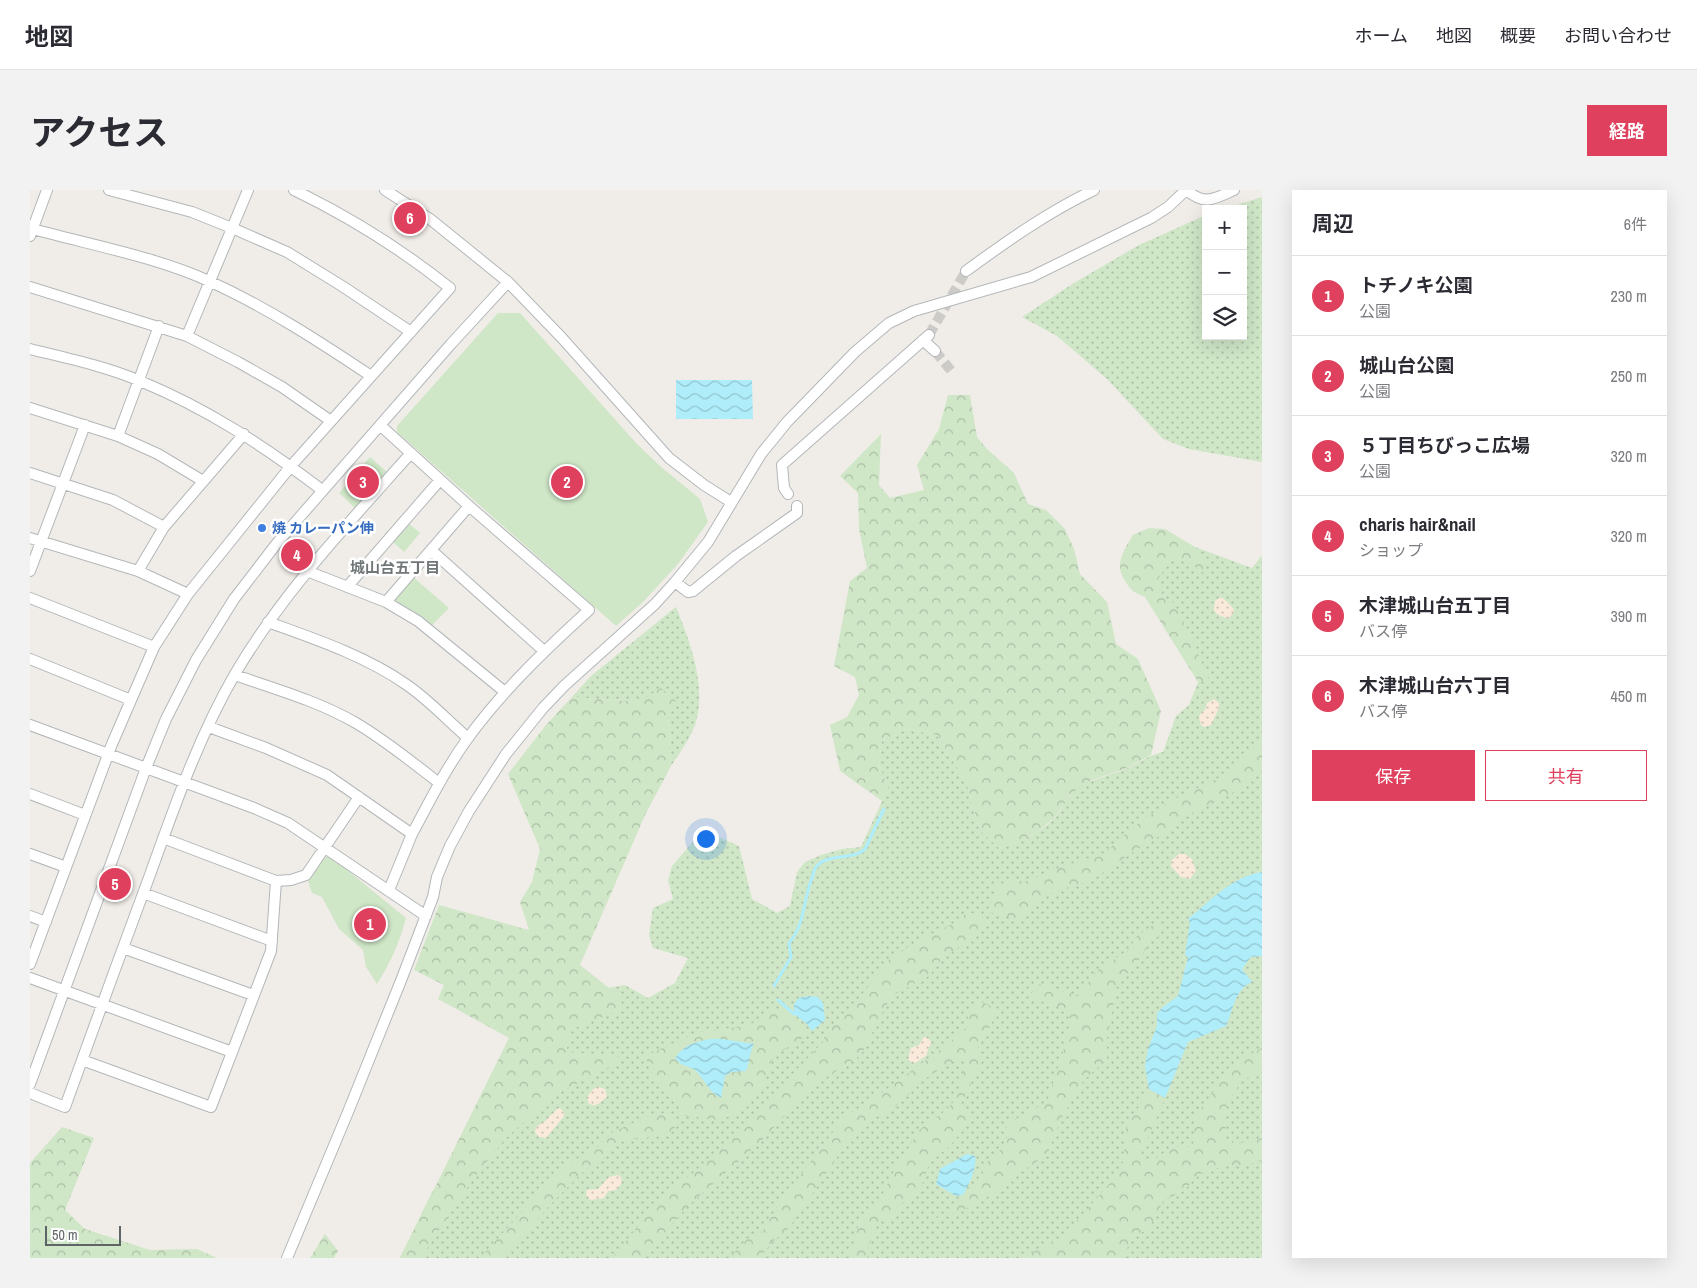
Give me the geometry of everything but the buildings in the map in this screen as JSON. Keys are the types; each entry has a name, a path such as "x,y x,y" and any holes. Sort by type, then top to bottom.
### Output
{"street":[{"path":"47,190 32,233 153,261 210,281 272,313 371,376"},
{"path":"109,190 192,212 287,252 411,332"},
{"path":"187,336 248,190"},
{"path":"30,964 108,754 154,647 188,594 291,466 450,288 420,264 336,210 294,190"},
{"path":"385,190 430,219 508,282 562,338 669,458 730,502"},
{"path":"966,271 1012,237 1053,211 1094,190"},
{"path":"286,1258 348,1112 434,897 437,876 468,811 506,754 543,708 675,582 708,542 730,502 761,454 787,422 855,352 889,323 914,311 1031,277 1151,218 1168,207 1186,190 1195,197 1206,200 1215,199 1234,190"},
{"path":"30,1084 146,768 166,719 200,652 234,599 277,543 451,344 508,282"},
{"path":"30,287 187,336 282,387 331,421"},
{"path":"118,436 159,326"},
{"path":"788,494 784,488 782,465 926,337 935,351"},
{"path":"30,349 139,380 194,406 244,434 322,490"},
{"path":"30,408 118,436 158,454 203,481"},
{"path":"30,571 85,425"},
{"path":"381,426 469,506 589,610 544,651 505,692 468,738 439,783 412,834 389,890"},
{"path":"138,571 164,527 244,434"},
{"path":"30,1093 65,1107 184,782 235,674 268,622 307,571 411,453"},
{"path":"30,473 112,500 164,527"},
{"path":"347,587 440,480"},
{"path":"386,602 469,506"},
{"path":"675,582 688,592 693,591 736,556 797,513 797,506"},
{"path":"30,538 138,571 188,594"},
{"path":"431,550 544,651"},
{"path":"307,571 386,602 418,621 505,692"},
{"path":"30,598 154,647"},
{"path":"268,622 338,648 387,672 408,686 468,738"},
{"path":"30,659 131,700"},
{"path":"235,674 325,707 355,722 439,783"},
{"path":"30,725 254,808 288,823 426,916"},
{"path":"209,727 266,748 327,776 412,834"},
{"path":"30,794 85,815"},
{"path":"163,838 276,881 291,880 306,875 359,797"},
{"path":"30,854 66,867"},
{"path":"82,1060 211,1107 271,951 276,881"},
{"path":"143,893 272,941"},
{"path":"30,916 46,922"},
{"path":"123,948 253,996"},
{"path":"30,978 232,1052"}],"green space":[{"path":"1262,197 1262,462 1189,449 1163,439 1107,379 1057,336 1022,317 1074,283 1139,245 1202,217 1202,340 1247,340 1247,205 1237,205"},
{"path":"498,313 520,313 637,444 700,499 708,522 678,564 643,602 616,626 397,432 397,426"},
{"path":"948,395 970,395 977,437 987,449 1014,473 1028,504 1046,510 1065,529 1074,549 1080,574 1107,602 1116,644 1138,659 1161,711 1151,755 1127,768 1092,780 1072,793 1055,817 1040,830 1017,843 999,848 980,831 966,781 937,735 906,729 882,741 879,764 888,788 882,801 840,771 830,725 847,717 859,695 855,677 834,666 850,581 867,568 859,529 858,493 840,476 881,434 879,485 890,498 924,490 917,465 939,429"},
{"path":"370,457 387,472 355,508 339,493"},
{"path":"408,523 420,533 404,552 392,541"},
{"path":"1149,528 1165,529 1195,547 1207,559 1203,573 1188,561 1172,560 1157,580 1164,598 1173,602 1189,632 1209,680 1198,682 1145,597 1131,589 1121,573 1120,562 1133,535"},
{"path":"1195,547 1252,568 1262,555 1262,1258 400,1258 432,1192 578,993 625,985 648,998 675,983 688,958 653,948 649,935 653,908 673,899 668,881 672,866 698,836 712,834 739,846 752,899 777,913 790,906 797,872 805,862 842,849 861,847 888,788 879,764 882,741 906,729 937,735 966,781 979,828 999,848 1022,840 1044,827 1056,816 1072,794 1084,784 1121,771 1163,752 1176,716 1189,705 1198,682 1141,572"},
{"path":"413,577 449,608 432,625 396,603 395,597"},
{"path":"676,607 696,668 699,700 693,730 671,766 668,717 675,701 639,702 572,697 591,676"},
{"path":"661,688 676,701 668,717 671,766 645,815 580,965 619,996 624,1009 572,1029 566,1052 614,1055 622,1059 555,1095 505,1139 473,1179 421,1258 400,1258 509,1038 438,999 444,985 414,970 439,905 529,930 520,902 532,882 540,849 508,774 546,725 572,697 638,702"},
{"path":"1262,739 1262,770 1244,787 1190,814 1171,829 1125,857 1091,881 1069,887 1036,900 1022,921 989,912 996,885 1008,881 1029,881 1053,870 1104,853 1140,822 1168,802 1225,775 1256,747"},
{"path":"324,857 331,857 406,918 394,952 377,984 366,967 363,950 339,929 322,897 312,893 308,881"},
{"path":"968,912 982,916 986,928 941,960 929,976 891,996 861,1055 813,1086 758,1144 688,1206 642,1258 612,1258 669,1188 692,1174 749,1120 823,1042 826,1031 842,1020 892,956 954,923"},
{"path":"1160,920 1160,936 1152,939 1139,960 1117,985 1107,1040 1107,1059 1084,1080 1062,1117 1047,1155 996,1192 970,1207 930,1222 959,1205 979,1182 988,1161 1007,1144 1007,1124 1047,1102 1071,1019 1052,1004 1027,1000 1038,984 1052,984 1055,990 1078,995 1099,969 1129,950 1136,937"},
{"path":"982,1002 998,1009 990,1027 977,1045 983,1059 961,1104 975,1116 949,1147 930,1161 919,1194 904,1201 895,1219 878,1221 866,1254 868,1258 849,1258 858,1226 869,1207 881,1197 897,1165 918,1131 945,1111 956,1099 965,1058 950,1063 923,1080 888,1112 874,1118 842,1150 789,1228 771,1243 760,1258 729,1258 748,1238 760,1236 778,1205 845,1116 865,1105 948,1044 969,1025 967,1013"},
{"path":"776,1008 792,1016 808,1033 799,1041 783,1050 771,1061 764,1085 732,1115 720,1120 680,1115 677,1098 654,1079 645,1056 694,1034 748,1026"},
{"path":"1262,1048 1262,1069 1241,1082 1227,1104 1225,1116 1226,1140 1244,1142 1262,1138 1262,1161 1244,1165 1223,1166 1200,1174 1182,1192 1164,1200 1149,1228 1130,1240 1124,1258 1022,1258 1063,1236 1122,1170 1126,1129 1149,1089 1165,1098 1141,1154 1151,1162 1172,1147 1193,1147 1195,1117 1223,1078 1245,1057"},
{"path":"664,1113 675,1118 674,1131 662,1136 624,1140 581,1174 502,1258 480,1258 570,1163 597,1147 609,1134 646,1117"},
{"path":"62,1127 94,1138 65,1210 85,1229 150,1250 197,1249 217,1258 30,1258 30,1163"},
{"path":"325,1234 338,1251 334,1258 310,1258"}],"sand":[{"path":"1223,598 1233,608 1234,612 1228,619 1217,614 1214,610 1215,601"},
{"path":"1214,699 1219,703 1219,708 1211,725 1204,727 1201,725 1199,717 1205,710 1207,703"},
{"path":"1179,854 1185,854 1192,859 1196,871 1190,879 1181,877 1171,866 1172,860"},
{"path":"924,1037 928,1038 931,1042 926,1056 915,1063 911,1062 908,1059 911,1048 919,1045"},
{"path":"599,1087 605,1089 607,1097 597,1105 589,1104 587,1097 593,1089"},
{"path":"558,1108 564,1112 564,1116 546,1138 539,1137 535,1132 536,1127"},
{"path":"618,1175 621,1177 622,1183 616,1190 608,1191 604,1198 591,1200 588,1198 587,1190 598,1189 609,1177"}],"water":[{"path":"676,380 752,380 753,419 676,419"},
{"path":"1262,872 1262,956 1251,957 1242,969 1252,982 1246,985 1238,995 1226,1026 1188,1042 1165,1098 1149,1089 1145,1066 1148,1049 1157,1026 1157,1013 1178,996 1188,957 1185,955 1190,923 1188,919 1213,897 1241,878"},
{"path":"808,996 818,997 823,1003 825,1020 812,1031 807,1024 794,1014 794,1004 799,998"},
{"path":"710,1039 754,1044 746,1071 731,1072 725,1076 721,1098 711,1090 695,1070 675,1058 690,1045"},
{"path":"967,1154 975,1156 974,1171 963,1195 956,1196 936,1184 940,1169"}],"waterway":[{"path":"774,986 791,957 789,943 801,920 809,886 816,867 821,862 854,855 865,849 884,809"},
{"path":"778,1000 794,1014"}],"tunnel":[{"path":"929,335 966,271"},
{"path":"935,351 953,373"}],"place":[{"name":"木津城山台六丁目","path":"410,218"},
{"name":"５丁目ちびっこ広場","path":"363,482"},
{"name":"城山台公園","path":"567,482"},
{"name":"焼 カレーパン伸","path":"262,528"},
{"name":"charis hair&nail","path":"297,555"},
{"name":"木津城山台五丁目","path":"115,884"},
{"name":"トチノキ公園","path":"370,924"}],"district":[{"name":"城山台五丁目","path":"395,567"}]}
